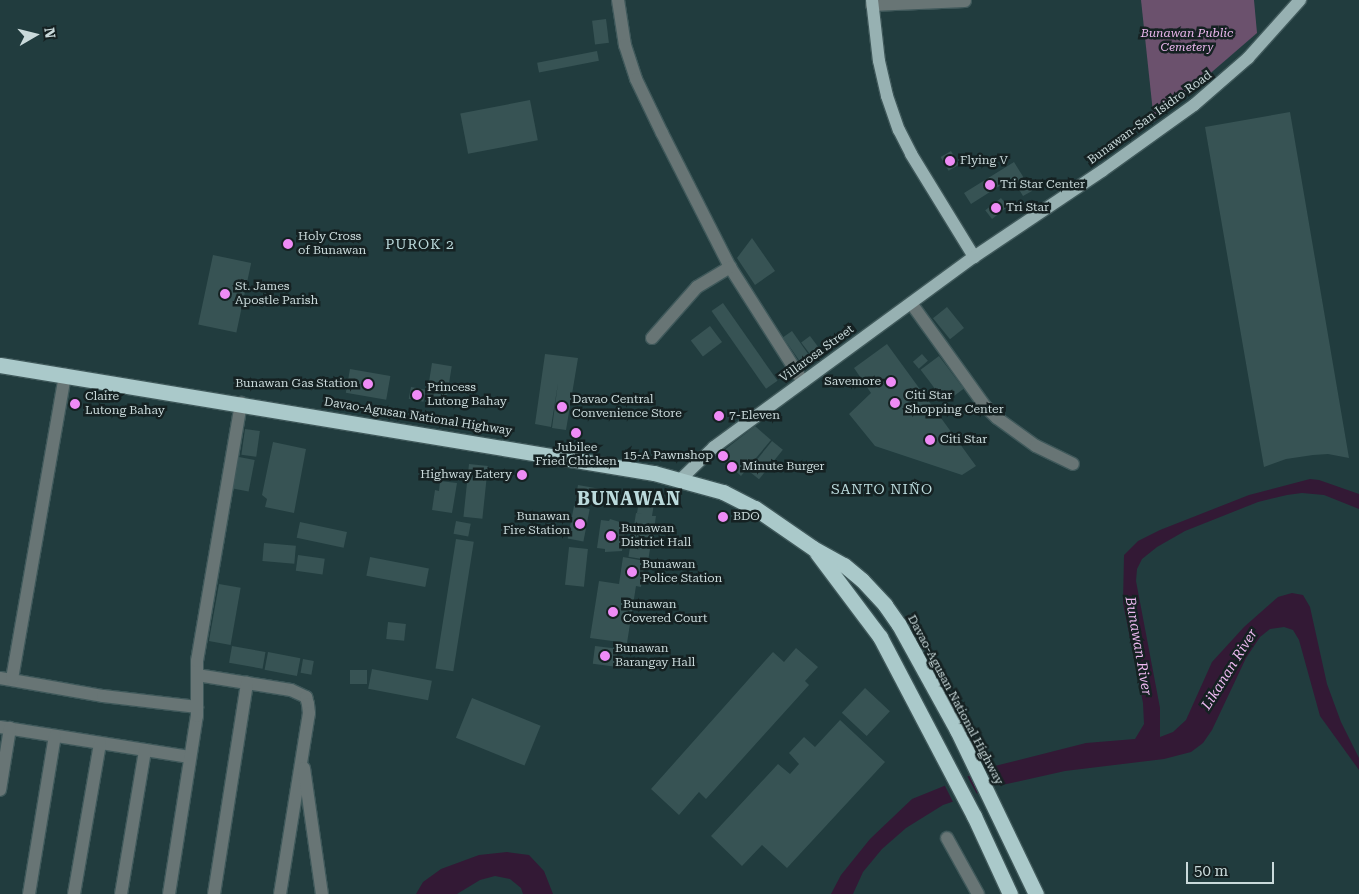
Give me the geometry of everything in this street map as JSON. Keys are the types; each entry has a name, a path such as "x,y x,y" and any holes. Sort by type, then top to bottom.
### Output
{"highway":[{"name":"Davao-Agusan National Highway","path":"0,365 242,403 641,470 681,479 722,492 756,508 813,548 844,565 862,580 885,605 903,632 957,730 994,803 1036,894"},
{"name":"Davao-Agusan National Highway","path":"813,548 880,637 974,816 1010,894"}],"main road":[{"name":"Bunawan-San Isidro Road","path":"974,256 1102,171 1194,105 1248,58 1300,0"},
{"path":"872,3 879,61 887,96 900,130 910,154 974,256"},
{"name":"Villarosa Street","path":"681,479 714,447 974,256"}],"street":[{"path":"618,0 625,45 636,78 730,268 803,382"},
{"path":"872,3 964,1"},
{"path":"652,338 698,287 730,268"},
{"path":"911,302 981,401 997,418 1036,446 1073,464"},
{"path":"65,375 6,678 103,696 197,707"},
{"path":"169,894 197,707 196,675 242,403"},
{"path":"196,675 291,690 306,697 309,713 280,894"},
{"path":"214,894 247,683"},
{"path":"0,790 5,728 190,757"},
{"path":"29,894 55,736"},
{"path":"74,894 100,743"},
{"path":"121,894 145,750"},
{"path":"302,756 322,894"},
{"path":"948,838 978,894"}],"green space":[{"name":"Bunawan Public Cemetery","path":"1141,0 1254,0 1257,33 1154,122"}],"water":[{"path":"1310,479 1319,480 1359,494 1359,509 1324,495 1302,493 1287,495 1258,502 1185,531 1157,547 1142,559 1137,569 1136,581 1160,708 1160,737 1173,732 1186,720 1212,662 1244,627 1278,597 1292,593 1303,595 1310,607 1327,684 1341,722 1359,758 1359,770 1320,716 1299,640 1293,630 1284,627 1270,629 1260,637 1246,658 1212,730 1203,743 1191,752 1164,759 1065,771 1002,785 943,805 906,828 882,849 863,872 853,894 831,894 841,875 870,839 912,799 991,767 1086,743 1135,739 1144,724 1143,703 1123,603 1124,555 1138,541 1160,530 1249,495"},
{"path":"507,852 529,855 544,871 553,894 523,894 521,888 510,879 495,876 480,880 457,894 416,894 423,882 441,869 479,855"}],"pier":[{"path":"990,765 1001,788 981,795 970,773"},
{"path":"966,774 978,796 954,804 943,782"}],"building":[{"path":"606,19 609,43 595,45 592,21"},
{"path":"597,51 599,61 539,72 537,63"},
{"path":"530,100 538,140 468,154 460,114"},
{"path":"1290,112 1349,458 1328,454 1313,455 1286,459 1264,467 1205,127"},
{"name":"Flying V","path":"951,151 959,165 949,171 941,157"},
{"name":"Tri Star Center","path":"1014,162 1032,191 1023,196 1012,178 971,204 964,193"},
{"name":"Tri Star","path":"1001,198 1008,207 992,219 985,210"},
{"path":"752,238 775,271 755,285 737,258"},
{"name":"St. James Apostle Parish","path":"213,255 251,263 236,333 198,324"},
{"path":"723,303 777,381 766,389 712,311"},
{"path":"947,307 964,328 950,339 933,318"},
{"path":"710,326 722,342 703,356 691,340"},
{"path":"792,331 809,355 800,361 783,337"},
{"path":"810,336 819,348 810,355 801,343"},
{"name":"Citi Star Shopping Center","path":"887,344 976,466 962,475 875,446 849,414 871,393 854,368"},
{"path":"545,354 578,358 566,430 552,428 558,383 551,427 535,424"},
{"path":"922,354 928,361 919,369 913,362"},
{"path":"939,356 964,389 945,403 921,370"},
{"path":"432,363 452,366 446,402 426,399"},
{"name":"Bunawan Gas Station","path":"350,369 390,376 386,400 346,393"},
{"path":"411,387 426,390 423,402 409,399"},
{"path":"755,426 771,440 741,476 718,455"},
{"path":"245,429 260,431 256,457 241,455"},
{"path":"772,441 783,450 759,479 748,471"},
{"path":"273,442 306,449 294,513 265,507 267,499 262,495"},
{"path":"239,457 255,460 249,491 233,488"},
{"path":"469,464 488,466 482,519 463,517"},
{"path":"440,481 457,483 452,513 432,510 435,490 439,491"},
{"path":"578,485 601,489 598,502 576,498"},
{"path":"640,496 655,498 652,516 656,516 652,542 632,539 636,513 643,514 637,513"},
{"name":"Bunawan Fire Station","path":"574,506 590,509 583,541 568,538"},
{"name":"Bunawan District Hall","path":"610,519 626,524 622,551 605,552 605,549 597,548 601,520 609,521"},
{"path":"456,521 471,524 468,537 454,534"},
{"path":"300,522 347,532 344,548 297,538"},
{"path":"456,539 474,542 453,671 436,668"},
{"path":"631,541 651,544 648,560 628,557"},
{"path":"264,543 296,546 294,564 262,561"},
{"path":"569,547 588,549 584,587 565,585"},
{"path":"298,555 325,559 323,575 296,571"},
{"path":"370,557 429,568 425,587 366,576"},
{"name":"Bunawan Covered Court","path":"623,557 645,561 641,587 636,586 627,643 590,638 599,581 619,584"},
{"path":"219,584 241,588 231,645 209,641"},
{"path":"388,622 406,624 404,641 386,639"},
{"path":"232,646 265,652 263,669 229,663"},
{"name":"Bunawan Barangay Hall","path":"595,646 618,649 616,667 593,664"},
{"path":"796,648 818,667 805,681 809,685 706,799 699,792 679,815 651,789 773,652 784,662"},
{"path":"268,652 300,658 297,676 265,670"},
{"path":"303,659 314,661 311,675 301,673"},
{"path":"372,669 432,681 428,700 368,689"},
{"path":"350,670 367,670 367,684 350,684"},
{"path":"865,688 890,711 867,736 842,713"},
{"path":"472,698 541,726 525,766 456,738"},
{"path":"840,720 885,762 787,868 762,845 742,866 711,836 778,764 790,774 799,764 789,753 804,737 815,747"}],"place":[{"name":"Flying V","path":"950,161"},
{"name":"Tri Star Center","path":"990,185"},
{"name":"Tri Star","path":"996,208"},
{"name":"Holy Cross of Bunawan","path":"288,244"},
{"name":"St. James Apostle Parish","path":"225,294"},
{"name":"Savemore","path":"891,382"},
{"name":"Bunawan Gas Station","path":"368,384"},
{"name":"Princess Lutong Bahay","path":"417,395"},
{"name":"Citi Star Shopping Center","path":"895,403"},
{"name":"Claire Lutong Bahay","path":"75,404"},
{"name":"Davao Central Convenience Store","path":"562,407"},
{"name":"7-Eleven","path":"719,416"},
{"name":"Jubilee Fried Chicken","path":"576,433"},
{"name":"Citi Star","path":"930,440"},
{"name":"15-A Pawnshop","path":"723,456"},
{"name":"Minute Burger","path":"732,467"},
{"name":"Highway Eatery","path":"522,475"},
{"name":"BDO","path":"723,517"},
{"name":"Bunawan Fire Station","path":"580,524"},
{"name":"Bunawan District Hall","path":"611,536"},
{"name":"Bunawan Police Station","path":"632,572"},
{"name":"Bunawan Covered Court","path":"613,612"},
{"name":"Bunawan Barangay Hall","path":"605,656"}],"district":[{"name":"PUROK 2","path":"420,244"},
{"name":"SANTO NIÑO","path":"882,489"},
{"name":"BUNAWAN","path":"629,499"}],"water label":[{"name":"Bunawan River","path":"1139,646"},
{"name":"Likanan River","path":"1229,669"}]}
